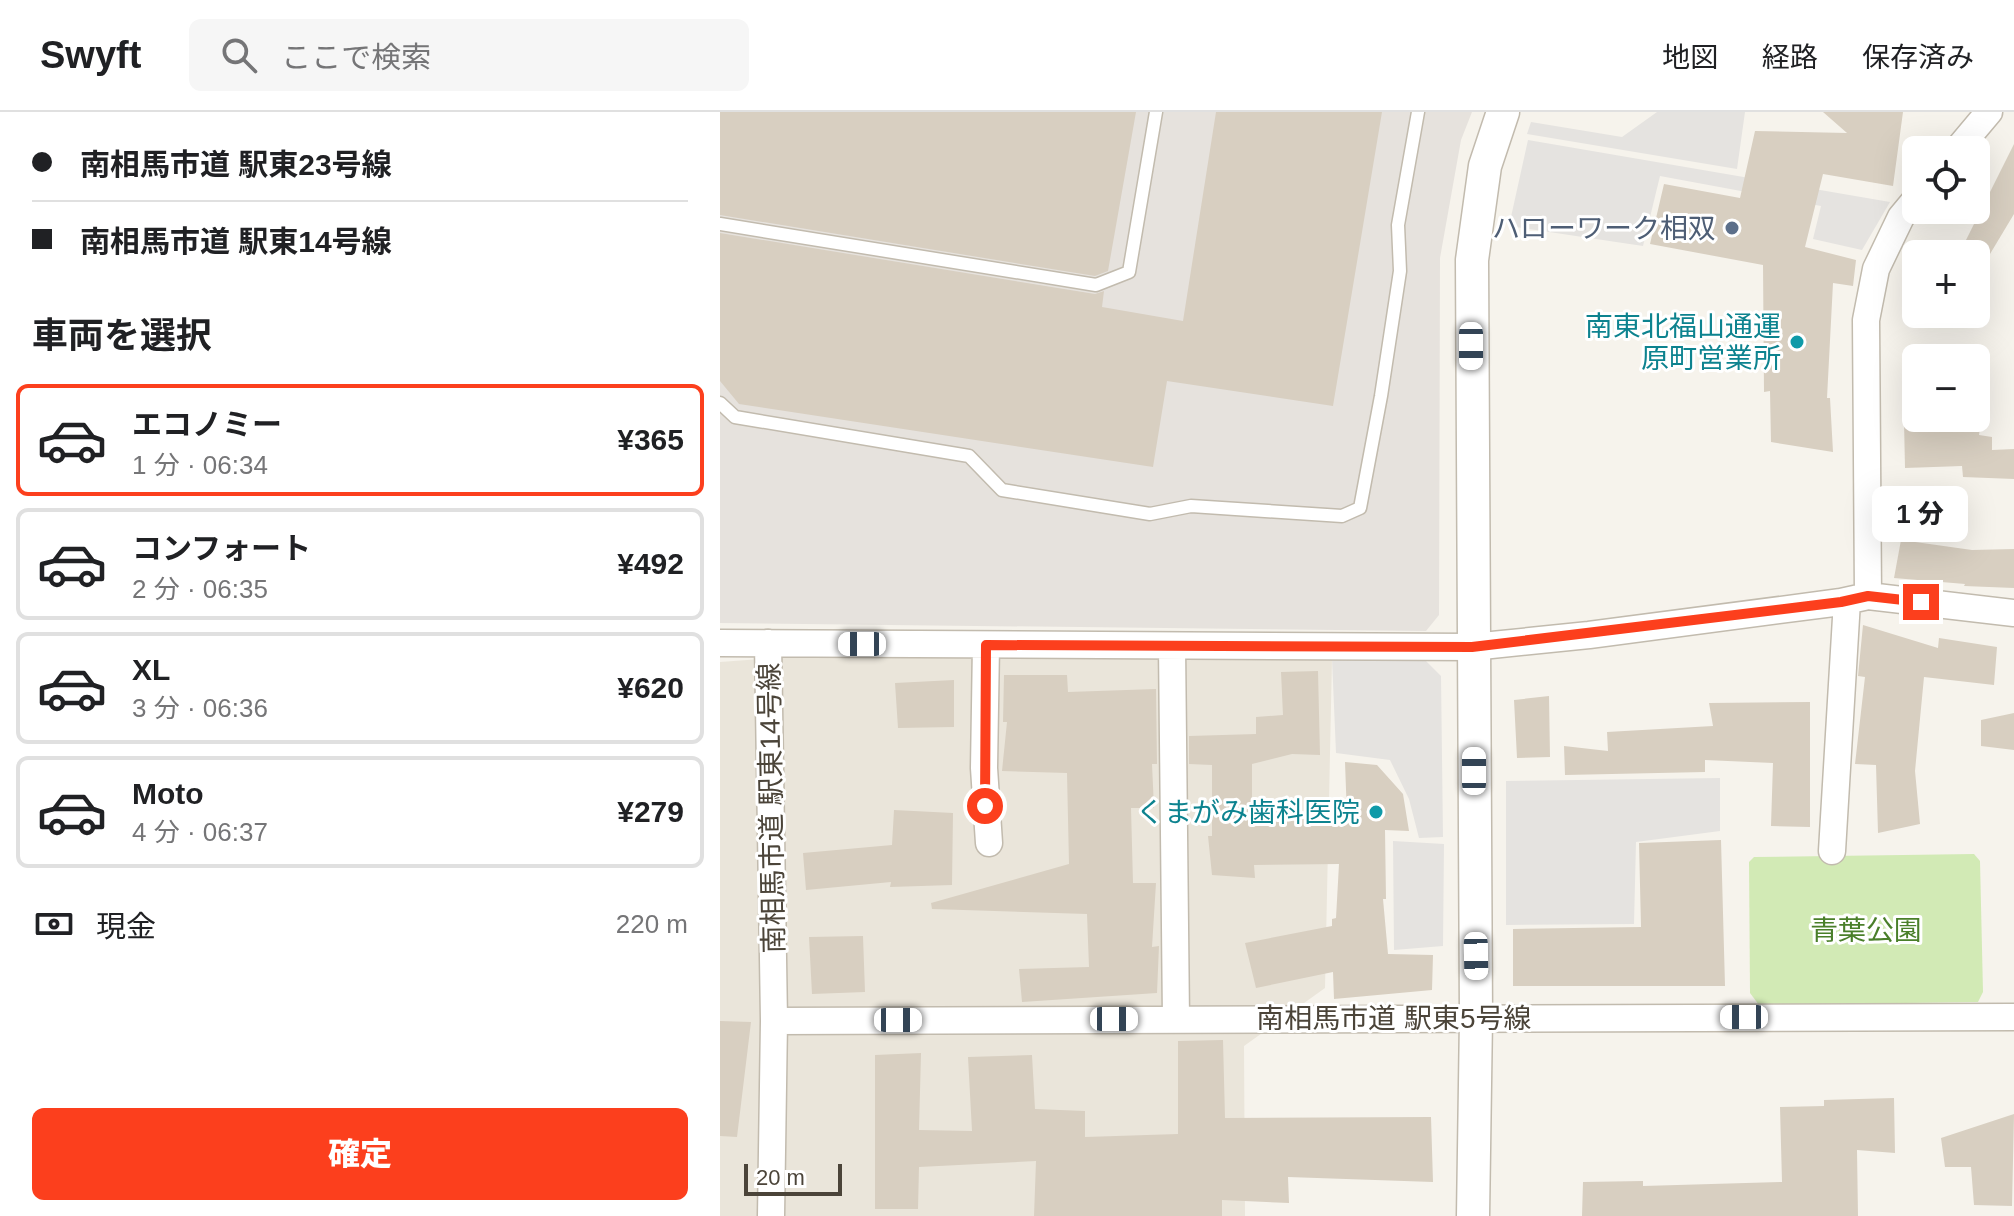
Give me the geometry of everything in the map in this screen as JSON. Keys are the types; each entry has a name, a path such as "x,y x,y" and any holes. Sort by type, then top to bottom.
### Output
{"street":[{"path":"1473,1216 1476,1018 1472,260 1485,166 1503,112"},
{"path":"1969,136 1989,112"},
{"path":"1832,851 1858,598 1866,320 1876,269 1902,216"},
{"name":"南相馬市道 駅東14号線","path":"771,1216 774,1021 768,643 1472,647 1589,635 1858,598 2014,613"},
{"path":"720,643 768,643"},
{"path":"986,645 984,768 989,843"},
{"path":"1172,646 1176,1019"},
{"name":"南相馬市道 駅東5号線","path":"774,1021 2014,1017"}],"lane":[{"path":"720,224 1096,285 1129,272 1156,112"},
{"path":"720,403 735,417 969,456 1002,490 1150,514 1191,506 1342,516 1360,508 1400,271 1398,225 1418,112"}],"shaded area":[{"path":"720,112 1472,112 1461,140 1440,258 1439,615 1426,631 720,623"},
{"path":"1657,112 1745,112 1737,169 1527,134 1531,122 1622,137"},
{"path":"1528,140 1890,202 1862,250 1813,239 1821,206 1660,176 1643,246 1509,226"},
{"path":"788,657 1332,659 1325,988 1244,1046 1245,1216 720,1216 720,662"},
{"path":"1332,659 1426,661 1441,676 1443,837 1419,838 1409,799 1390,760 1336,753"},
{"path":"1720,778 1720,831 1636,842 1634,924 1506,925 1506,781"},
{"path":"1393,841 1444,844 1443,946 1394,950"}],"green space":[{"name":"青葉公園","path":"1974,854 1980,861 1983,992 1978,1002 1759,1005 1750,993 1749,862 1754,857"}],"building":[{"path":"720,112 1136,112 1108,271 1095,276 720,215"},
{"path":"1216,112 1382,112 1333,406 1167,381 1153,467 739,404 720,381 720,233 1095,294 1104,291 1102,307 1183,321"},
{"path":"1823,112 1903,112 1893,186 1823,174 1805,247 1856,260 1853,286 1833,283 1827,398 1830,398 1833,452 1771,442 1770,391 1764,392 1763,265 1650,244 1664,184 1740,198 1755,131 1847,133"},
{"path":"2014,144 2014,214 1990,254 1990,240 1966,240 1974,224 1990,224 1990,192"},
{"path":"1904,432 1979,432 1979,435 1992,437 1992,450 2014,449 2014,479 1963,477 1962,466 1905,468"},
{"path":"1901,540 1972,550 2014,549 2014,588 1894,578"},
{"path":"1863,625 1938,648 1939,638 1997,647 1994,685 1924,677 1915,771 1920,824 1878,833 1876,765 1855,764 1865,677 1858,676"},
{"path":"1318,671 1320,755 1292,754 1252,764 1252,821 1347,817 1345,762 1377,765 1403,794 1409,831 1385,830 1386,899 1383,899 1388,954 1433,955 1432,990 1334,999 1333,972 1256,988 1245,943 1332,926 1332,919 1336,918 1339,864 1254,865 1255,878 1212,875 1208,836 1212,836 1212,765 1189,764 1189,736 1256,734 1256,717 1283,715 1281,672"},
{"path":"1004,675 1067,675 1068,692 1156,689 1157,764 1152,764 1154,808 1131,808 1133,883 1156,883 1152,947 1159,946 1157,993 1022,1002 1019,969 1089,967 1087,914 932,909 931,903 1069,864 1067,773 1002,771 1007,722 1003,722"},
{"path":"954,680 954,727 898,728 895,683"},
{"path":"1549,696 1550,757 1517,758 1514,700"},
{"path":"1810,702 1810,827 1771,826 1773,763 1705,760 1705,772 1565,775 1564,746 1608,751 1607,732 1713,726 1709,703"},
{"path":"2014,713 2014,750 1981,746 1981,720"},
{"path":"894,810 953,813 952,885 890,887 891,882 806,890 803,853 892,845"},
{"path":"1721,840 1725,986 1513,986 1513,929 1641,927 1639,843"},
{"path":"863,936 865,992 812,994 809,937"},
{"path":"720,1021 751,1022 737,1137 720,1136"},
{"path":"1223,1040 1225,1118 1431,1117 1433,1182 1288,1177 1289,1203 1222,1200 1222,1216 1034,1216 1036,1161 919,1167 918,1209 875,1209 875,1055 921,1053 919,1130 972,1131 968,1057 1032,1055 1035,1109 1085,1111 1085,1137 1178,1134 1178,1041"},
{"path":"1894,1098 1895,1153 1857,1150 1858,1216 1582,1216 1583,1182 1643,1181 1643,1186 1782,1182 1780,1107 1824,1106 1824,1100"},
{"path":"2014,1114 2012,1206 1974,1205 1971,1167 1945,1167 1941,1138"}],"place":[{"name":"ハローワーク相双","path":"1732,228"},
{"name":"南東北福山通運 原町営業所","path":"1797,342"},
{"name":"くまがみ歯科医院","path":"1376,812"}],"route":[{"path":"985,806 986,645 1472,647 1589,635 1868,596 1921,602"}]}
